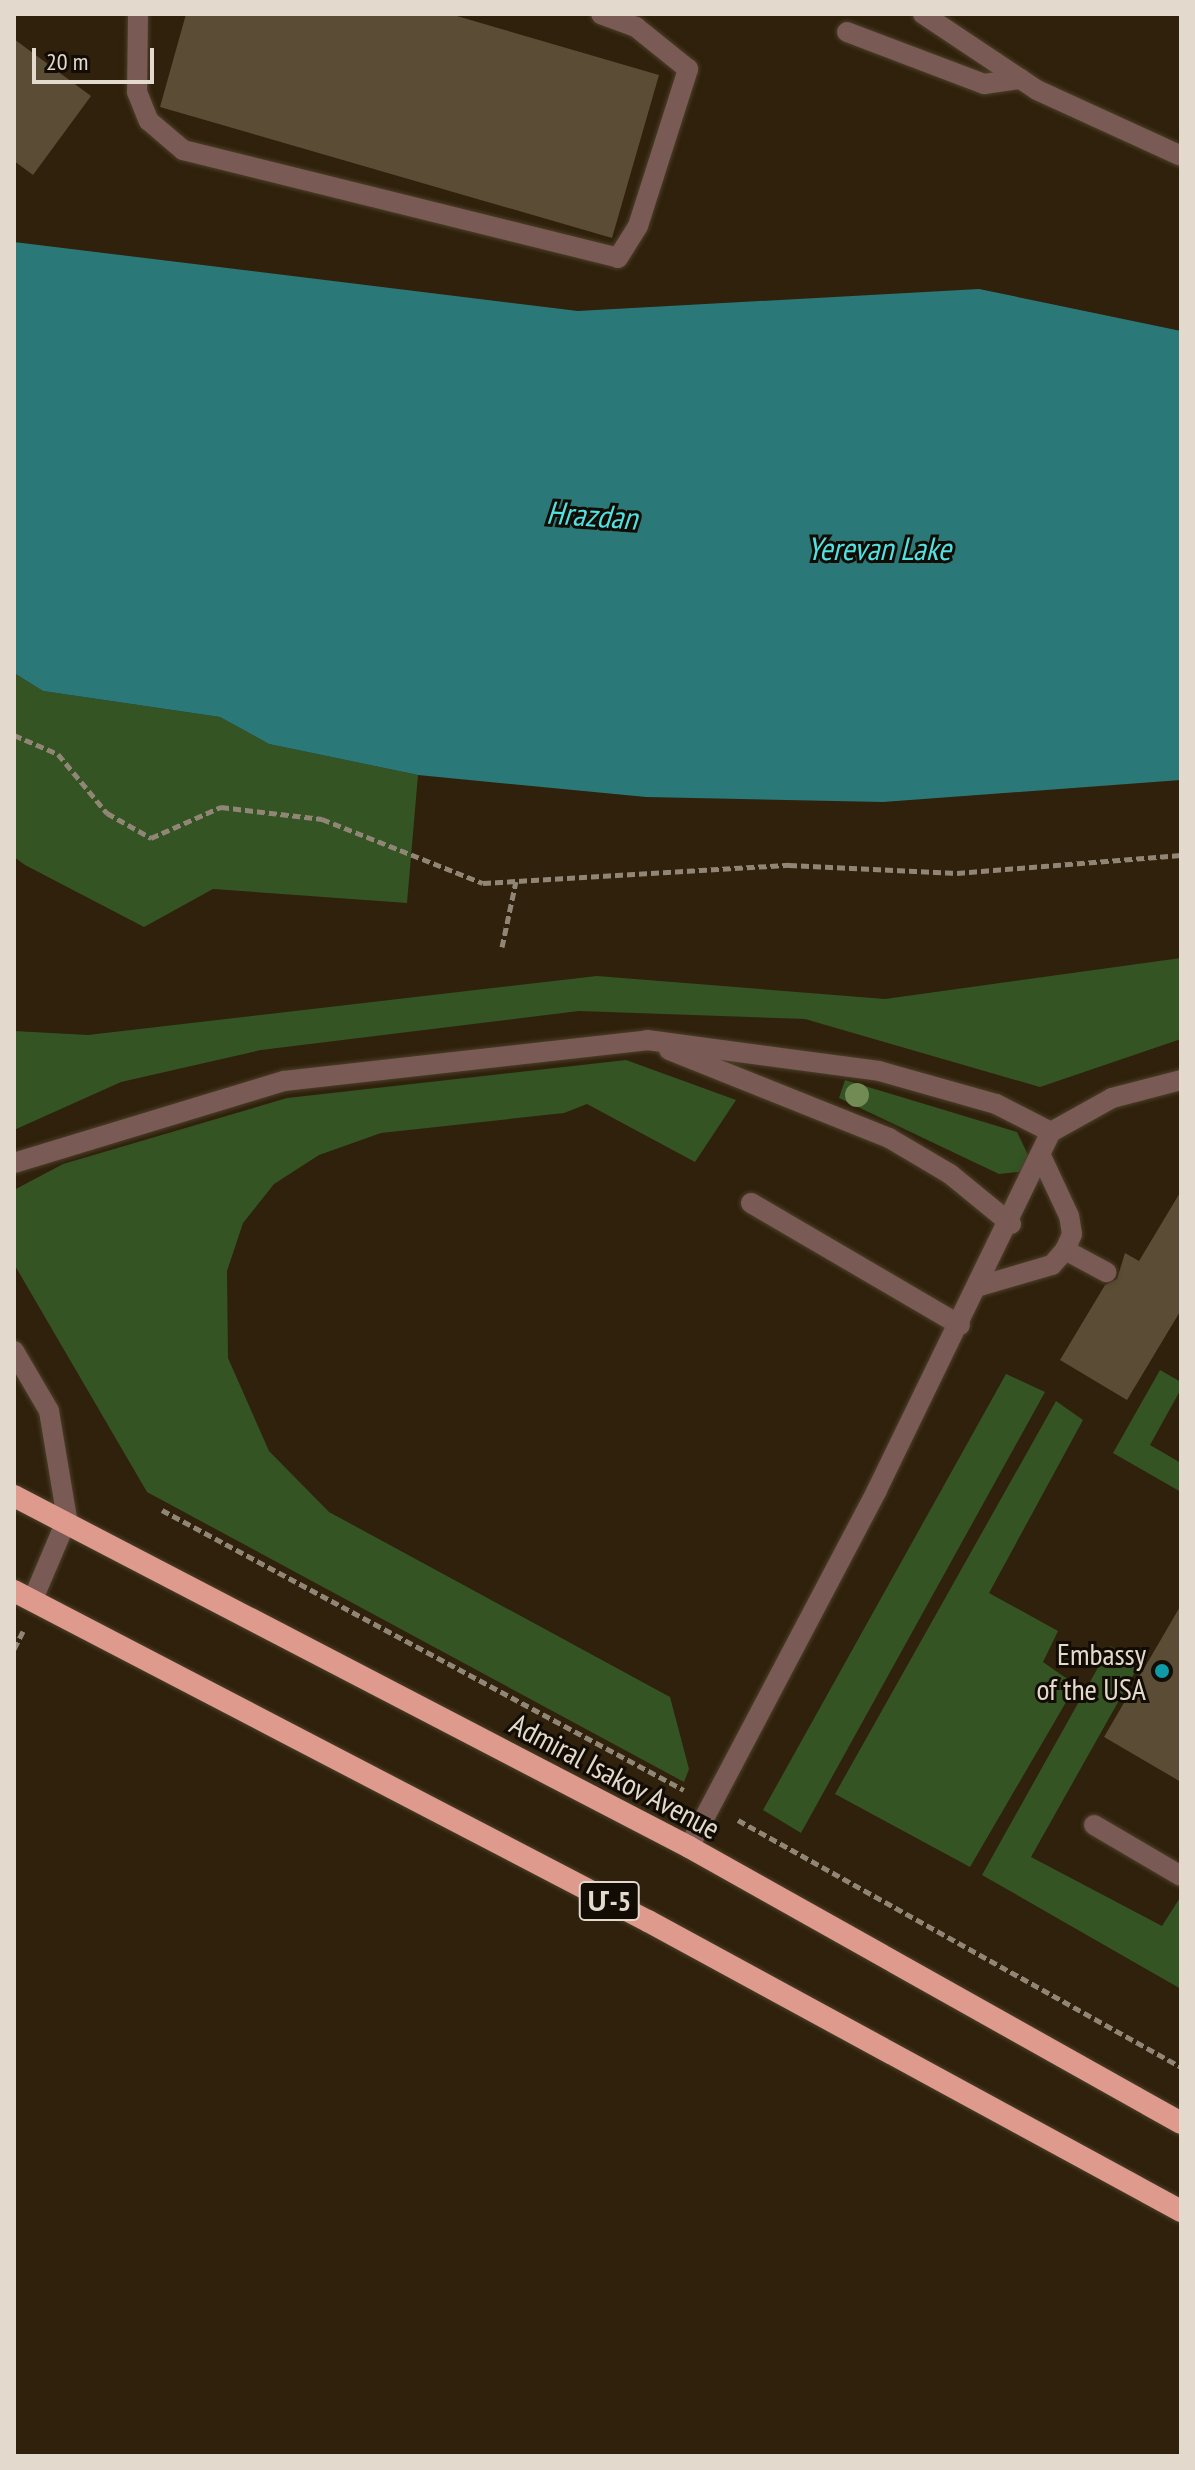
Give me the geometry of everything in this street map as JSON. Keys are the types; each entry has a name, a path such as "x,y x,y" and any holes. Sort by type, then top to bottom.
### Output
{"highway":[{"name":"Admiral Isakov Avenue","path":"14,1496 67,1519 689,1847 1181,2123"},
{"name":"Մ-5","path":"23,1595 648,1921 1181,2211"}],"street":[{"path":"138,14 137,92 149,121 183,150 618,258 638,226 688,69 636,27 601,14"},
{"path":"923,14 1021,79 1181,156"},
{"path":"847,32 984,84 1021,79"},
{"path":"14,1163 284,1081 647,1040 879,1071 996,1104 1051,1132"},
{"path":"647,1040 889,1138 950,1174 1011,1224"},
{"path":"689,1847 980,1286 1051,1132 1112,1098 1181,1080"},
{"path":"980,1286 1052,1265 1065,1250 1072,1234 1069,1216 1041,1156"},
{"path":"751,1203 960,1325"},
{"path":"1065,1250 1106,1272"},
{"path":"14,1351 49,1411 67,1519 23,1595"},
{"path":"1094,1825 1181,1876"}],"path":[{"path":"14,735 58,754 107,813 151,838 221,807 322,819 483,883 789,865 957,873 1181,855"},
{"path":"502,947 516,881"},
{"path":"162,1510 713,1805 1181,2067"}],"green space":[{"path":"14,673 43,691 220,717 269,744 418,775 407,903 213,889 144,927 25,865 14,857"},
{"path":"1181,958 1181,1039 1040,1087 805,1019 579,1011 261,1050 121,1082 14,1130 14,1031 88,1035 597,976 885,999"},
{"path":"626,1060 736,1100 695,1162 587,1104 564,1113 381,1133 319,1155 274,1184 243,1223 227,1271 228,1358 269,1451 329,1512 670,1697 689,1769 684,1782 147,1492 14,1264 14,1190 63,1164 287,1098"},
{"path":"845,1080 1017,1132 1031,1161 1019,1172 999,1174 839,1098"},
{"path":"1160,1370 1181,1382 1181,1389 1150,1445 1181,1463 1181,1492 1113,1453"},
{"path":"1006,1374 1045,1392 801,1833 763,1810"},
{"path":"1056,1401 1083,1420 989,1593 1058,1631 1043,1662 1076,1685 970,1867 835,1794"},
{"path":"1110,1646 1140,1663 1031,1857 1162,1926 1181,1896 1181,1989 982,1875"}],"water":[{"name":"Yerevan Lake","path":"14,242 578,311 979,289 1181,331 1181,780 883,802 646,797 418,775 269,744 220,717 43,691 14,673"}],"building":[{"path":"186,14 450,14 659,75 612,238 160,107"},
{"path":"14,39 91,96 33,175 14,161"},
{"path":"1181,1191 1181,1310 1127,1400 1060,1360 1105,1285 1117,1279 1125,1253 1139,1261"},
{"name":"Embassy of the USA","path":"1181,1605 1181,1782 1104,1737"}],"place":[{"name":"Embassy of the USA","path":"1162,1671"}],"water label":[{"name":"Hrazdan","path":"592,515"}]}
